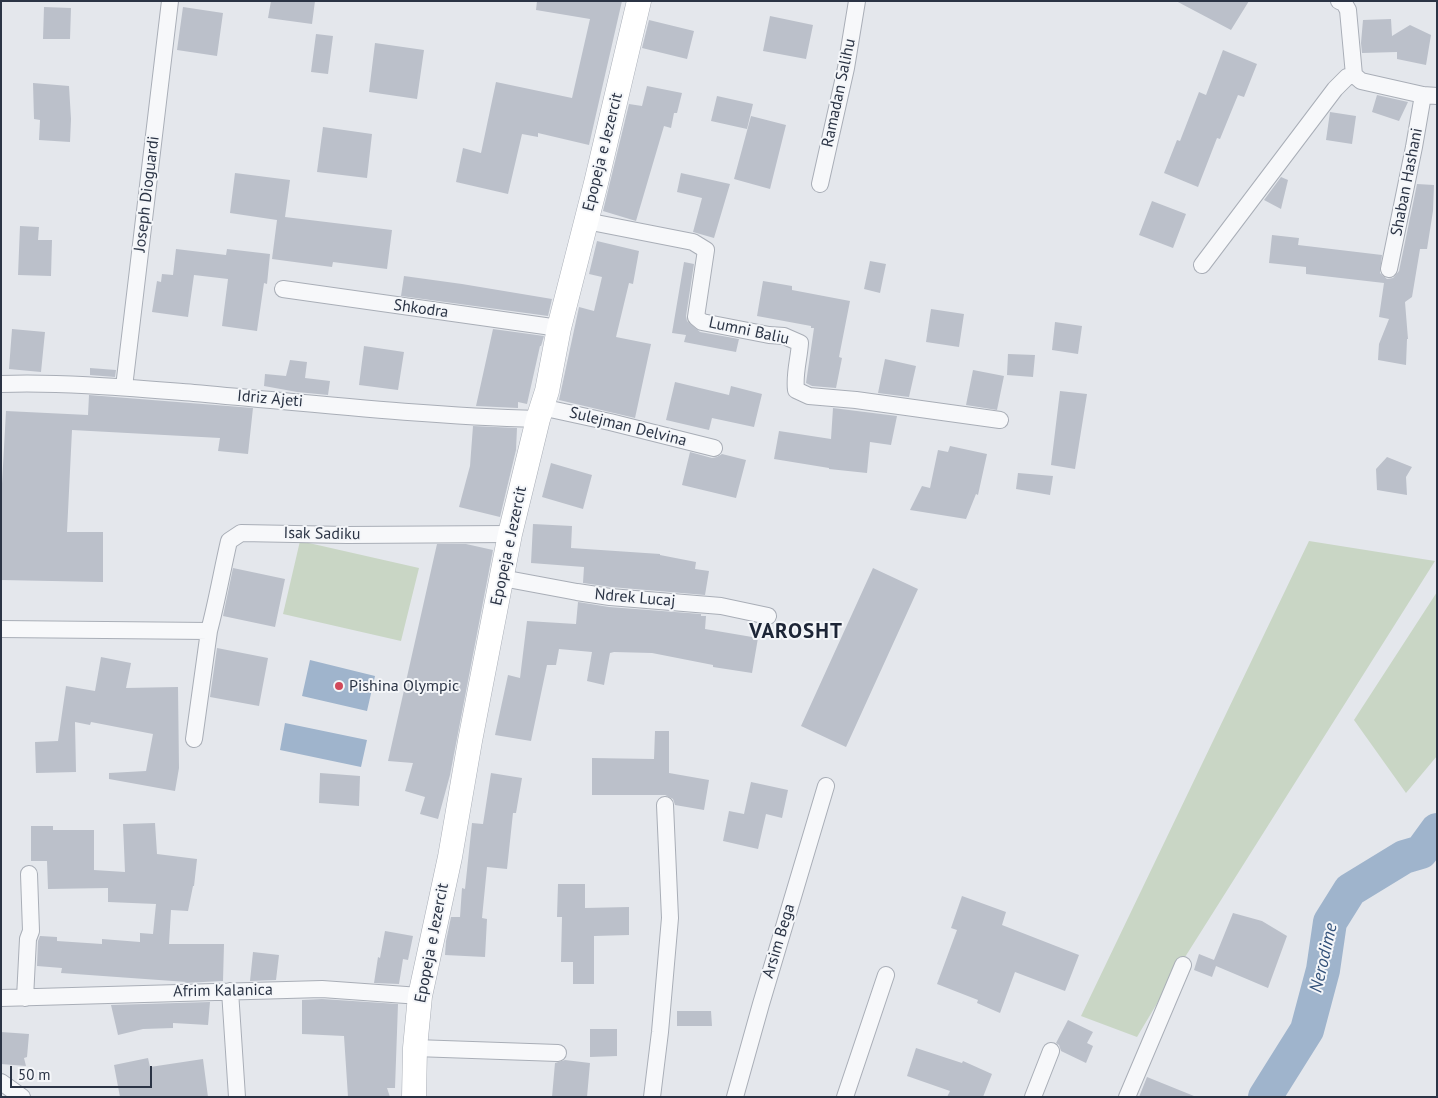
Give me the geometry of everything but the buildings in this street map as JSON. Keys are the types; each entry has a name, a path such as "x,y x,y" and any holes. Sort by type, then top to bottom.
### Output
{"main road":[{"name":"Epopeja e Jezercit","path":"414,1097 415,1048 420,996 450,857 510,534 547,391 559,328 639,1"}],"street":[{"name":"Joseph Dioguardi","path":"124,387 170,1"},
{"name":"Ramadan Salihu","path":"820,184 846,68 857,1"},
{"path":"1202,265 1335,89 1347,77 1354,75 1348,10 1344,2 1339,1"},
{"name":"Shaban Hashani","path":"1354,75 1361,81 1430,96 1414,148 1389,269"},
{"name":"Lumni Baliu","path":"586,222 693,242 706,250 696,317 702,322 784,336 800,343 795,378 796,390 802,393 818,397 856,400 1000,420"},
{"name":"Shkodra","path":"283,289 559,328"},
{"name":"Idriz Ajeti","path":"1,384 47,382 124,387 450,415 540,413"},
{"name":"Sulejman Delvina","path":"540,413 594,418 714,448"},
{"name":"Isak Sadiku","path":"194,739 209,631 217,600 222,566 229,541 241,533 357,535 510,534"},
{"name":"Ndrek Lucaj","path":"502,578 610,597 721,606 768,616"},
{"path":"1,629 209,631"},
{"name":"Arsim Bega","path":"735,1097 760,1004 826,786"},
{"path":"652,1097 670,918 666,805"},
{"path":"25,998 30,931 28,874"},
{"path":"1127,1097 1183,965"},
{"path":"845,1097 886,975"},
{"name":"Afrim Kalanica","path":"1,998 322,989 420,996"},
{"path":"230,991 237,1097"},
{"path":"415,1048 558,1053"},
{"path":"1033,1097 1051,1051"},
{"path":"1,1082 22,1097"}],"green space":[{"path":"300,541 419,568 401,641 283,614"},
{"path":"1309,541 1435,561 1180,965 1137,1037 1081,1016"},
{"path":"1437,592 1437,756 1406,793 1354,720"}],"water":[{"name":"Pishina Olympic","path":"310,660 375,676 367,711 302,696"},
{"path":"285,723 367,740 361,767 280,750"}],"waterway":[{"name":"Nerodime","path":"1265,1097 1307,1030 1323,970 1330,922 1350,890 1404,857 1421,852 1437,830"}],"place":[{"name":"Pishina Olympic","path":"339,686"}],"district":[{"name":"VAROSHT","path":"796,632"}]}
